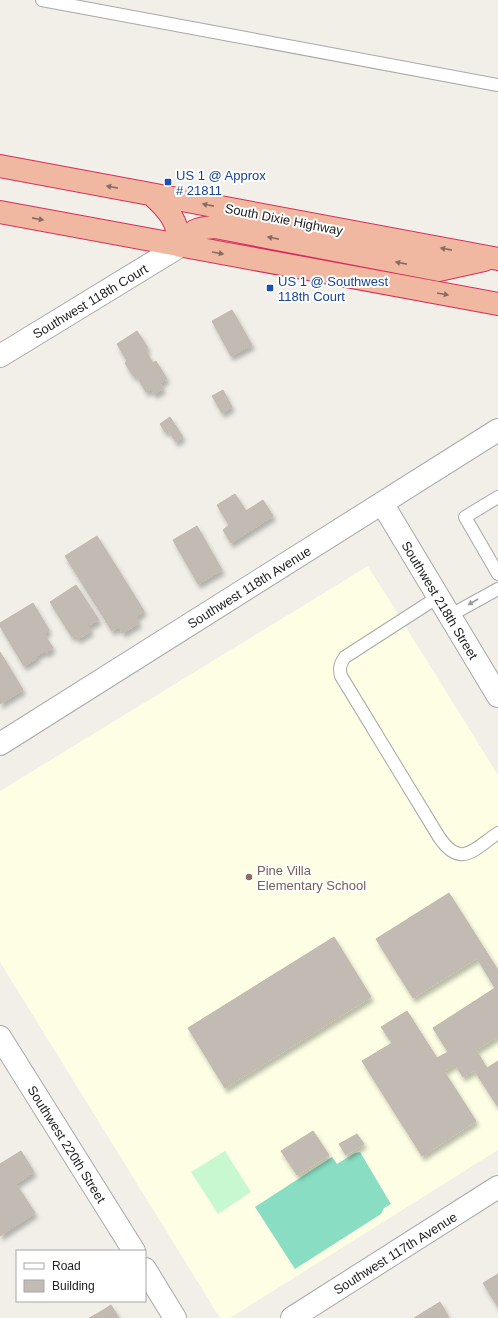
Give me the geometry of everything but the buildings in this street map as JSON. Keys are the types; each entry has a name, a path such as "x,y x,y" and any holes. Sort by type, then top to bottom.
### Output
{"highway":[{"name":"South Dixie Highway","path":"0,166 496,259"},
{"path":"151,194 162,204 174,220 179,235 180,246"},
{"path":"0,212 498,304"},
{"path":"180,246 189,234 200,228 215,227 439,270 496,259"}],"street":[{"name":"Southwest 118th Court","path":"0,356 180,246"},
{"name":"Southwest 118th Avenue","path":"0,744 498,430"},
{"name":"Southwest 218th Street","path":"382,503 498,696"},
{"name":"Southwest 220th Street","path":"0,1037 133,1250"},
{"name":"Southwest 117th Avenue","path":"292,1318 498,1188"},
{"path":"146,1271 175,1318"}],"lane":[{"path":"42,0 498,85"},
{"path":"498,497 465,517 498,574"},
{"path":"450,616 498,590"},
{"path":"438,597 345,657 340,663 339,670 341,676 439,837 449,849 455,853 462,854 471,852 477,850 498,833"}],"shaded area":[{"name":"Pine Villa Elementary School","path":"368,566 498,775 498,1150 230,1318 220,1318 0,962 0,791"}],"green space":[{"path":"225,1151 251,1192 218,1214 191,1172"},
{"path":"360,1152 391,1204 384,1208 381,1214 295,1269 255,1207 332,1157 337,1164 355,1153"}],"place":[{"name":"US 1 @ Approx # 21811","path":"168,182"},
{"name":"US 1 @ Southwest 118th Court","path":"270,288"},
{"name":"Pine Villa Elementary School","path":"249,877"}]}
